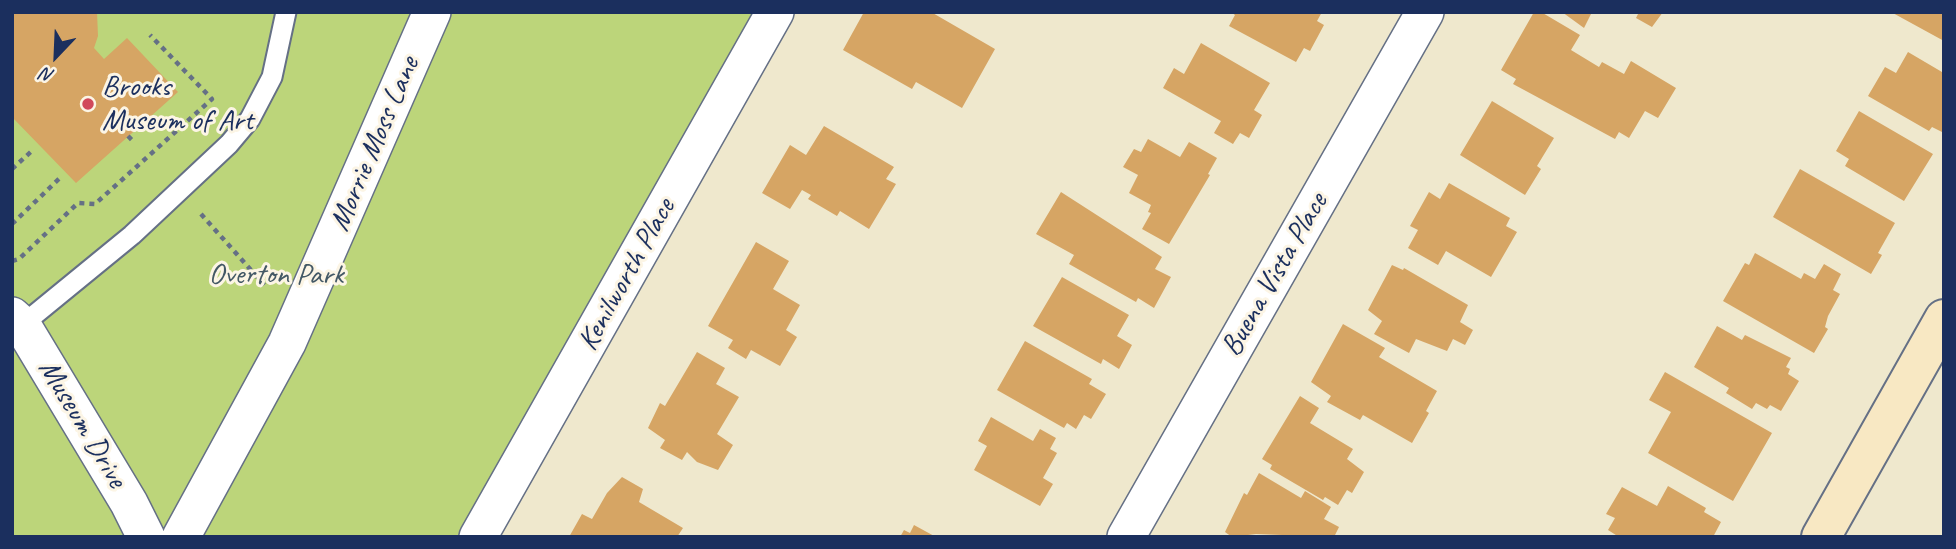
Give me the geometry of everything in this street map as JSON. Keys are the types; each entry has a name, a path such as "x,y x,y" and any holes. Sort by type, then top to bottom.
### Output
{"main road":[{"path":"1821,537 1944,319"}],"street":[{"name":"Morrie Moss Lane","path":"181,537 287,343 432,12"},
{"name":"Kenilworth Place","path":"478,537 775,12"},
{"name":"Buena Vista Place","path":"1126,537 1425,12"},
{"name":"Museum Drive","path":"17,320 129,503 146,537"}],"lane":[{"path":"17,320 132,235 229,144 256,109 272,77 286,12"}],"path":[{"path":"12,261 19,260 78,203 95,204 212,99 149,35"},
{"path":"128,136 133,141"},
{"path":"12,169 34,149"},
{"path":"12,224 62,176"},
{"path":"201,214 267,288"}],"green space":[{"name":"Overton Park","path":"12,12 760,12 458,537 12,537"}],"building":[{"name":"Brooks Museum of Art","path":"12,12 97,12 98,36 94,48 104,59 127,38 178,92 76,183 12,117"},
{"path":"864,12 931,12 995,49 962,108 916,82 912,89 843,50"},
{"path":"1231,12 1322,12 1317,21 1324,25 1310,51 1304,48 1296,62 1229,26 1235,15"},
{"path":"1534,12 1541,12 1580,35 1571,50 1599,67 1602,62 1624,74 1631,61 1676,88 1658,118 1645,111 1629,138 1619,132 1615,139 1513,84 1516,79 1501,70"},
{"path":"1562,12 1592,12 1584,28"},
{"path":"1639,12 1663,12 1652,27 1636,18"},
{"path":"1891,12 1944,12 1944,41"},
{"path":"1201,43 1270,83 1254,110 1262,115 1249,138 1240,133 1233,144 1214,133 1221,121 1163,88 1174,68 1184,74"},
{"path":"1908,52 1942,72 1944,133 1932,127 1929,131 1868,96 1885,67 1896,73"},
{"path":"1492,101 1554,138 1537,166 1541,169 1525,195 1460,155"},
{"path":"1859,111 1933,154 1904,201 1845,166 1849,159 1836,151"},
{"path":"824,126 894,167 886,179 896,184 869,229 840,211 837,216 808,199 811,195 802,190 790,209 762,193 790,145 806,155"},
{"path":"1148,139 1180,157 1189,142 1217,158 1208,174 1210,175 1169,244 1142,229 1151,213 1148,212 1151,205 1129,193 1138,175 1123,167 1134,149 1141,152"},
{"path":"1800,169 1895,223 1878,253 1882,255 1871,274 1773,217"},
{"path":"1449,183 1510,218 1506,226 1517,232 1491,277 1446,251 1438,265 1408,248 1418,230 1410,226 1429,192 1440,199"},
{"path":"1061,192 1162,257 1155,269 1171,277 1154,308 1138,298 1136,302 1069,264 1074,255 1036,234"},
{"path":"756,242 789,261 773,289 800,305 786,330 797,337 780,366 751,350 746,359 728,348 733,340 708,326"},
{"path":"1755,253 1801,279 1804,273 1815,279 1824,264 1841,274 1833,290 1840,294 1828,316 1825,327 1828,329 1814,353 1723,301 1745,263 1749,265"},
{"path":"1392,265 1403,270 1404,268 1468,305 1460,322 1473,330 1465,345 1453,339 1447,351 1416,339 1409,353 1374,334 1382,321 1368,310"},
{"path":"1062,277 1129,315 1117,336 1132,345 1119,369 1103,359 1101,364 1033,326"},
{"path":"1343,324 1385,348 1379,357 1437,391 1426,411 1429,413 1412,443 1363,415 1360,420 1327,402 1331,396 1311,382"},
{"path":"1717,326 1742,340 1745,335 1791,358 1786,367 1790,369 1788,374 1799,381 1781,411 1770,405 1767,409 1756,403 1752,409 1726,393 1729,388 1694,367"},
{"path":"1025,341 1092,379 1089,384 1106,394 1091,419 1084,415 1076,429 1067,423 1064,428 997,390"},
{"path":"697,352 725,368 716,384 739,397 717,434 733,445 718,470 697,462 687,452 682,460 660,448 665,440 648,428 660,403 665,406"},
{"path":"1665,372 1772,433 1733,501 1648,453 1671,412 1649,400"},
{"path":"1300,396 1319,408 1310,423 1353,449 1347,459 1364,472 1352,493 1347,490 1338,505 1325,497 1323,500 1270,469 1272,465 1262,459"},
{"path":"991,417 1033,441 1040,429 1056,438 1050,449 1057,453 1043,478 1053,484 1040,506 974,470 987,446 978,441"},
{"path":"1259,473 1301,498 1305,491 1331,507 1324,519 1339,527 1334,537 1256,534 1232,537 1225,532 1244,493 1247,495"},
{"path":"622,477 643,489 639,502 683,528 677,537 569,537 582,514 592,519 607,493"},
{"path":"1668,486 1706,508 1704,512 1721,522 1713,537 1619,537 1608,530 1615,518 1606,514 1622,487 1657,506"},
{"path":"914,525 936,537 900,537 904,530 910,533"}],"place":[{"name":"Brooks Museum of Art","path":"88,104"}]}
